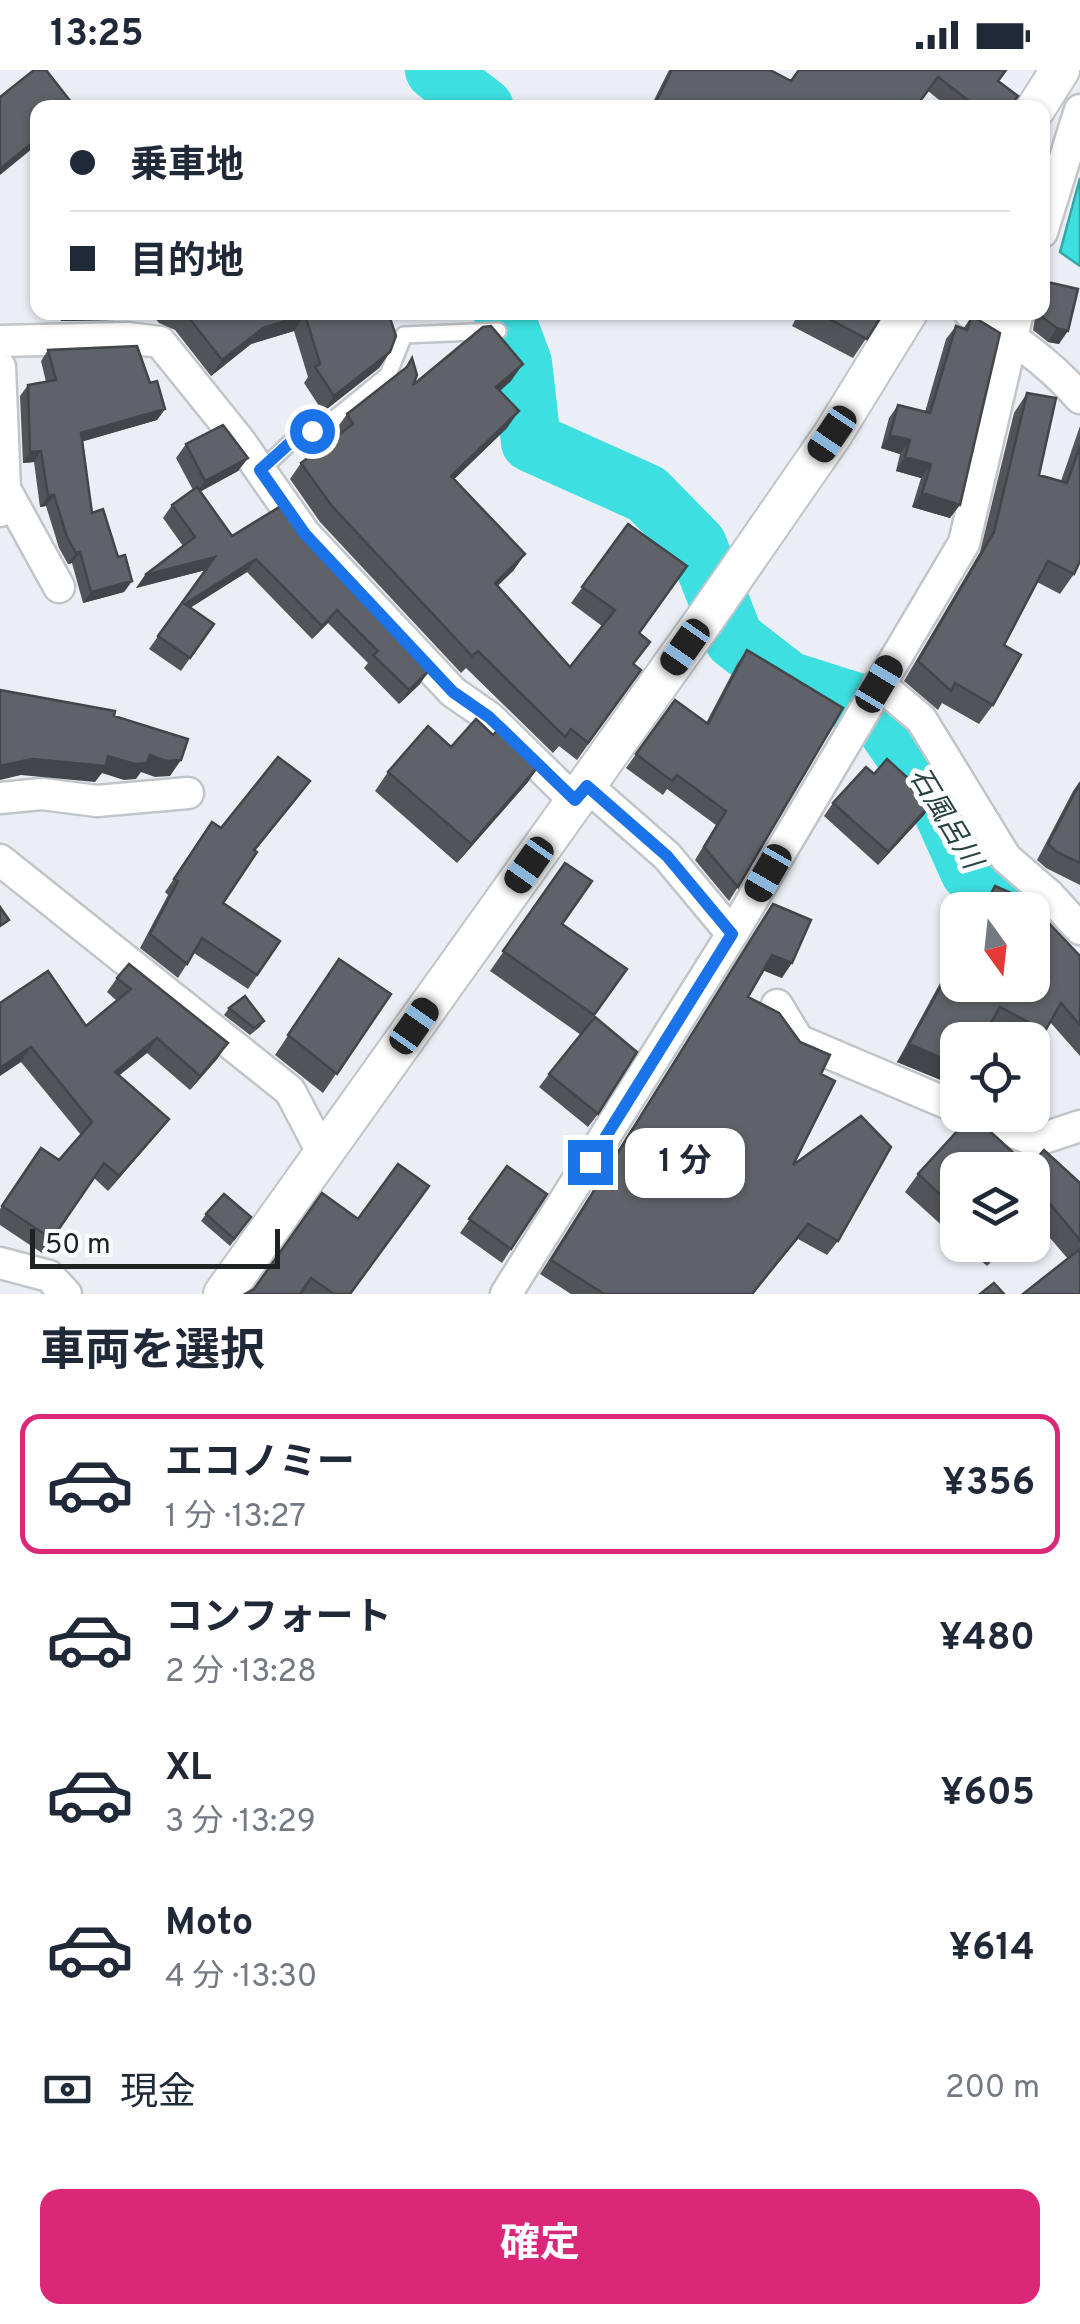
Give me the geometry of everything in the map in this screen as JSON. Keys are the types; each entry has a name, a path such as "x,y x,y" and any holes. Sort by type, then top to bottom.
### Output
{"street":[{"path":"1050,206 1080,110"},
{"path":"222,1294 705,619 832,434 903,320"},
{"path":"1014,324 1080,398"},
{"path":"506,1294 732,934 964,543 1014,324"},
{"path":"0,341 127,338 160,342 305,534 453,692 667,856 732,934"},
{"path":"0,368 3,500 58,587"},
{"path":"870,699 921,719 1006,858 1049,895 1080,929"},
{"path":"0,798 42,794 97,801 188,794"},
{"path":"0,860 290,1091 323,1154"},
{"path":"778,1005 798,1040 940,1100"},
{"path":"1012,1132 1035,1142 1080,1126"},
{"path":"0,1263 49,1276 66,1294"}],"lane":[{"path":"260,470 291,442 334,419 388,375 404,336 498,331"}],"water":[{"path":"1080,178 1080,266 1060,252"}],"building":[{"path":"34,70 46,70 70,100 30,100 30,145 0,169 0,97"},
{"path":"672,70 770,70 791,81 799,70 1006,70 998,81 1018,96 1015,100 968,100 938,77 921,100 657,100"},
{"path":"1050,283 1078,289 1068,331 1046,320 1050,320"},
{"path":"191,320 289,320 263,328 222,360"},
{"path":"307,320 391,320 396,336 390,352 334,396 315,367 320,364"},
{"path":"831,320 879,320 867,339"},
{"path":"971,320 979,320 1000,333 960,505 922,493 931,464 905,457 910,440 890,435 898,405 930,413 956,326 967,330"},
{"path":"491,326 523,364 496,387 519,411 451,476 525,554 495,583 570,667 615,610 582,587 628,524 687,566 639,633 650,642 633,664 641,670 588,743 571,729 565,737 478,651 472,656 331,505 301,463 353,424 347,414 407,367 412,358 417,375 413,385 483,327"},
{"path":"137,346 150,383 157,381 165,409 81,433 92,513 103,509 118,557 125,555 132,581 91,592 80,552 76,553 67,537 54,495 48,496 41,451 30,452 28,385 56,380 48,350"},
{"path":"1027,393 1056,398 1039,475 1067,483 1080,446 1080,561 1074,574 1048,561 1004,645 1021,655 993,705 955,683 951,691 918,661 994,532"},
{"path":"223,425 248,458 205,481 186,444"},
{"path":"197,487 232,536 281,506 301,534 429,671 409,690 373,655 378,651 337,610 322,626 256,559 185,604 214,624 190,658 158,636 215,557 145,575 195,537 172,505"},
{"path":"747,650 843,708 738,887 704,847 726,811 677,775 672,781 636,754 675,700 708,724"},
{"path":"0,690 115,711 114,716 188,739 181,760 166,761 150,755 147,763 135,764 108,756 106,766 32,759 0,766"},
{"path":"476,719 493,735 503,724 542,762 471,844 388,772 428,726 451,747"},
{"path":"278,757 310,781 254,850 257,852 223,903 280,941 257,975 202,938 187,964 150,934 178,881 174,879 212,822 221,828"},
{"path":"887,759 933,801 888,852 833,803 866,767 874,774"},
{"path":"1080,783 1080,863 1048,844"},
{"path":"565,863 592,881 562,924 627,969 594,1015 503,951"},
{"path":"773,904 811,920 792,963 772,955 748,997 779,1013 800,1042 830,1055 821,1074 835,1081 793,1165 861,1116 891,1147 838,1241 808,1224 752,1294 604,1294 551,1260"},
{"path":"0,907 9,920 0,926"},
{"path":"1050,924 1080,956 1080,1025 1061,1003 1050,1022 1028,1022 1000,1007 991,1022 940,1022 940,1057 909,1044 940,988 940,1002 1050,1002"},
{"path":"339,959 391,994 337,1074 288,1035"},
{"path":"129,964 228,1043 200,1076 157,1038 115,1072 169,1119 119,1176 104,1163 52,1239 2,1206 41,1148 59,1160 92,1122 31,1047 0,1068 0,1003 48,971 86,1026 131,989 117,978"},
{"path":"245,996 264,1021 254,1028 229,1008"},
{"path":"595,1017 637,1052 598,1114 549,1074"},
{"path":"956,1132 991,1132 1013,1152 940,1152 940,1194 918,1174"},
{"path":"1050,1156 1080,1183 1080,1240 1050,1204"},
{"path":"398,1164 429,1186 350,1294 334,1294 311,1278 300,1294 245,1294 254,1289 322,1193 358,1219"},
{"path":"507,1166 547,1194 511,1249 469,1219"},
{"path":"224,1194 251,1217 234,1239 206,1214"},
{"path":"1080,1249 1080,1294 1023,1294"},
{"path":"994,1283 1004,1294 980,1294"}],"waterway":[{"name":"石風呂川","path":"435,70 474,100"},
{"name":"石風呂川","path":"506,320 522,363 531,442 647,494 697,545 734,639 788,681 873,708 940,804 970,871 998,892"}],"route":[{"path":"312,431 291,442 260,470 305,534 453,692 489,717 575,800 587,786 667,856 732,934 590,1162"}]}
